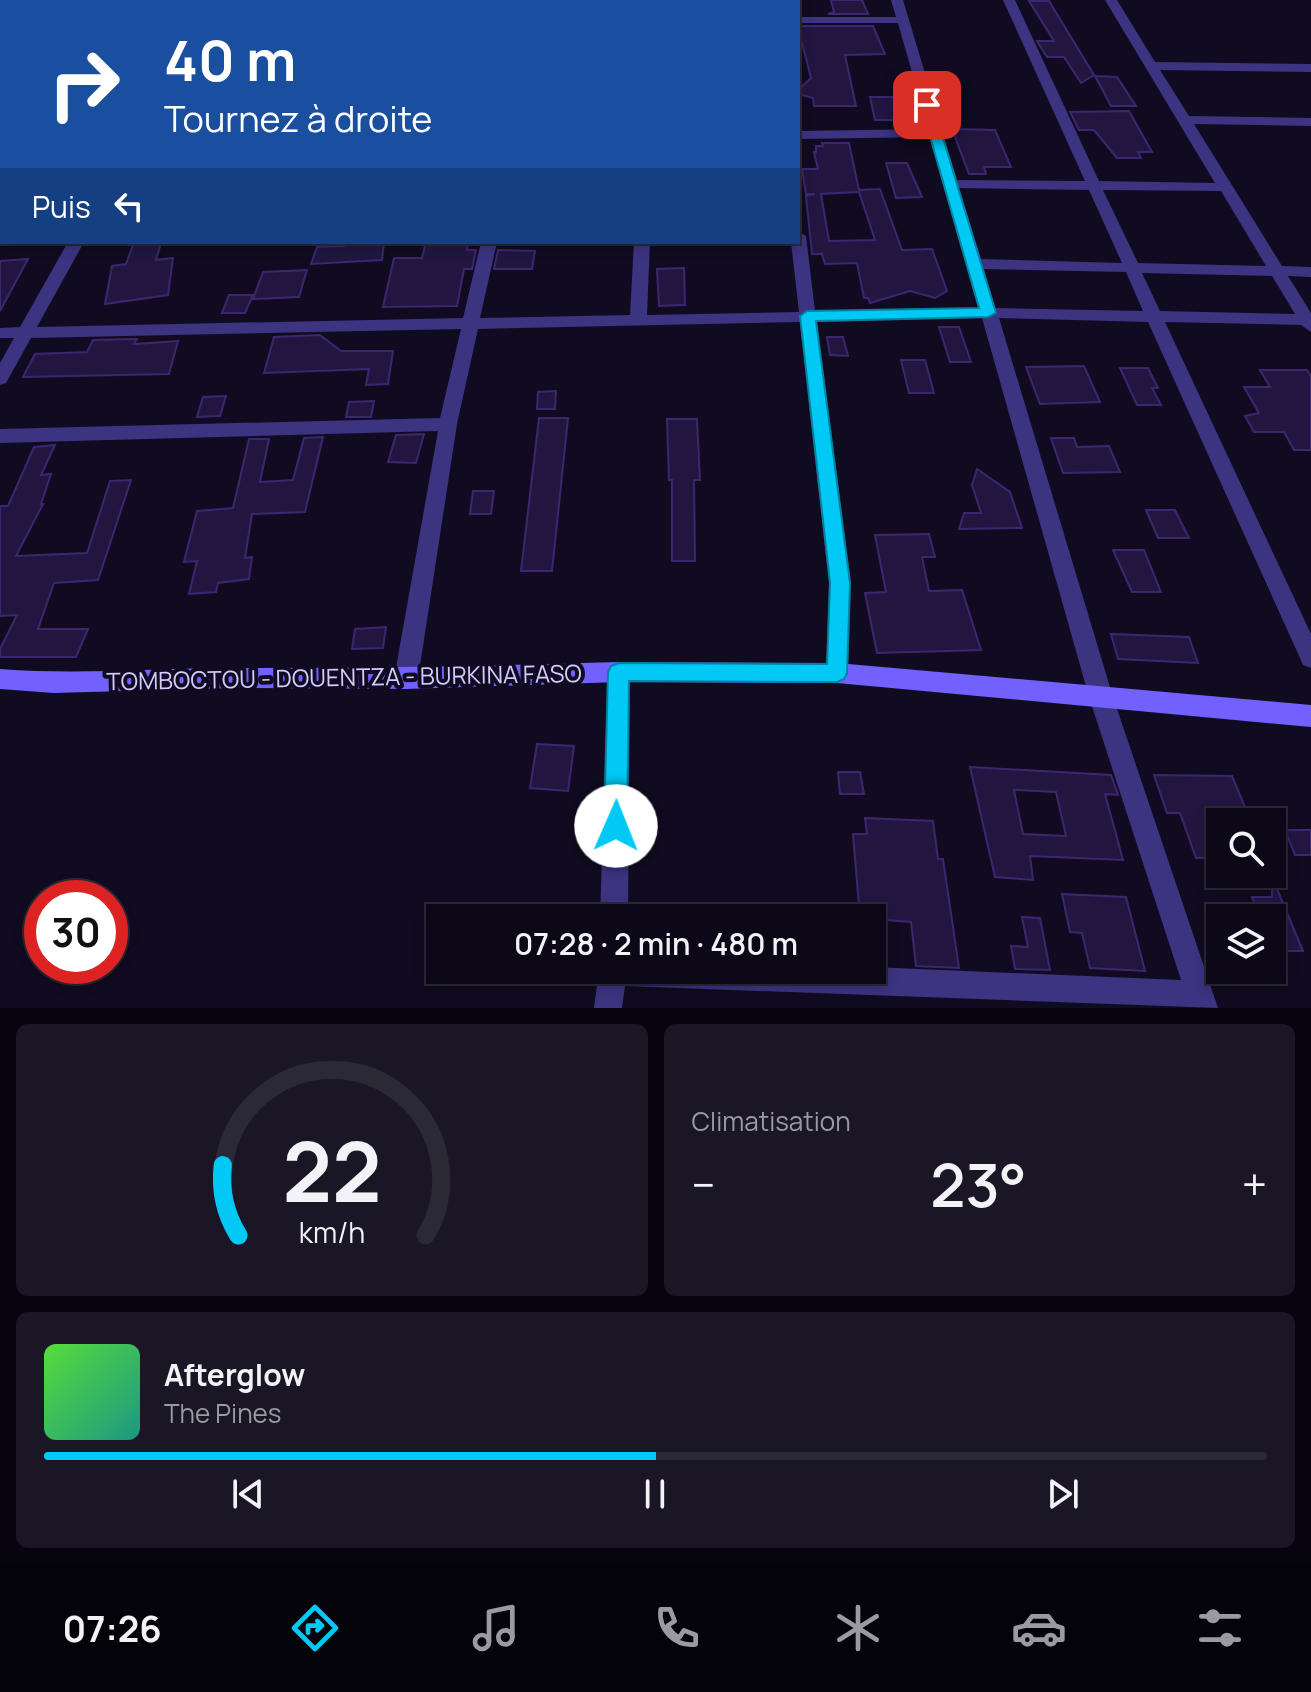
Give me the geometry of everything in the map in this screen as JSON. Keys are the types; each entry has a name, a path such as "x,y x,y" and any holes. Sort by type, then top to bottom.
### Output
{"main road":[{"name":"TOMBOCTOU - DOUENTZA - BURKINA FASO","path":"0,679 54,683 234,678 406,679 619,672 837,673 1311,716"}],"street":[{"path":"1009,0 1311,658"},
{"path":"1111,0 1309,324"},
{"path":"800,20 899,10 1101,697 1202,1001 879,984"},
{"path":"1151,66 1311,68"},
{"path":"1184,120 1311,122"},
{"path":"800,135 935,133"},
{"path":"950,184 1225,187"},
{"path":"0,379 75,244"},
{"path":"406,679 448,424 489,244"},
{"path":"638,320 642,244"},
{"path":"799,244 840,583 837,673"},
{"path":"974,264 1311,272"},
{"path":"0,333 988,313 1309,324"},
{"path":"0,436 448,424"},
{"path":"614,904 619,672"},
{"path":"608,1008 611,984"}],"building":[{"path":"831,0 862,0 868,14 828,14 834,12"},
{"path":"1029,1 1049,1 1094,75 1081,83 1064,57 1047,57 1037,41 1054,41"},
{"path":"800,26 873,26 885,54 845,55 856,106 814,106 813,98 800,95 800,88 811,78"},
{"path":"1095,76 1117,77 1136,106 1111,106"},
{"path":"870,97 893,97 899,120 875,120"},
{"path":"1129,111 1152,152 1138,152 1141,158 1117,158 1094,130 1079,130 1070,112"},
{"path":"952,129 995,130 1011,167 984,167 986,174 969,174"},
{"path":"822,143 849,143 859,190 880,189 902,250 932,249 947,291 935,298 910,291 870,303 868,298 864,298 857,263 825,264 822,254 812,254 806,196 815,194 806,194 802,169 818,169 814,152 816,146 823,146","holes":["859,192 875,240 829,241 821,194"]},
{"path":"886,163 907,163 922,197 896,198"},
{"path":"161,244 156,260 173,258 168,295 105,304 112,266 126,264 133,245"},
{"path":"384,244 382,260 311,264 317,247"},
{"path":"426,244 468,244 467,250 476,250 472,269 464,269 457,306 383,307 394,258 422,258"},
{"path":"498,250 535,251 532,269 494,269"},
{"path":"28,259 0,311 0,261"},
{"path":"684,268 685,305 659,306 657,269"},
{"path":"307,270 299,297 253,299 263,272"},
{"path":"229,295 253,295 245,313 222,313"},
{"path":"939,327 959,327 971,362 950,362"},
{"path":"320,335 341,351 393,351 388,384 366,385 369,369 264,373 274,337"},
{"path":"827,337 843,337 848,356 830,355"},
{"path":"137,339 134,344 178,341 169,374 23,377 35,354 87,352 93,340"},
{"path":"901,360 925,360 934,393 909,393"},
{"path":"1084,366 1100,402 1040,404 1026,367"},
{"path":"1120,368 1148,368 1158,388 1152,388 1161,405 1137,405"},
{"path":"1260,370 1307,370 1311,376 1311,450 1294,450 1284,432 1254,432 1245,416 1259,413 1244,387 1270,387"},
{"path":"556,391 555,409 537,409 538,392"},
{"path":"226,396 220,416 197,417 203,397"},
{"path":"374,401 371,417 346,417 349,402"},
{"path":"539,418 568,418 552,571 521,571"},
{"path":"667,419 697,419 700,480 694,480 695,561 672,561 672,480 669,480"},
{"path":"424,434 416,463 388,462 396,435"},
{"path":"323,437 305,512 252,514 245,558 252,557 249,579 218,583 216,592 189,594 197,561 184,562 197,511 233,508 249,439 269,439 260,482 293,480 304,438"},
{"path":"1051,438 1074,438 1077,447 1109,446 1120,472 1063,473"},
{"path":"55,445 41,475 51,474 43,504 16,556 87,553 110,481 131,480 98,580 54,583 38,629 88,629 76,657 0,657 0,649 17,615 0,616 0,506 8,506 34,447"},
{"path":"977,469 1010,492 1022,528 959,529 964,513 981,513 972,485"},
{"path":"473,491 494,491 491,514 470,514"},
{"path":"1146,510 1175,510 1189,538 1158,538"},
{"path":"929,534 935,557 922,557 929,591 962,590 981,650 877,653 865,593 886,592 875,535"},
{"path":"1113,550 1144,550 1161,592 1132,592"},
{"path":"386,627 383,648 352,649 355,629"},
{"path":"1111,634 1189,637 1198,663 1118,659"},
{"path":"537,744 574,746 568,791 530,788"},
{"path":"970,767 1111,775 1118,795 1105,794 1123,860 1030,856 1033,880 995,877","holes":["1014,790 1056,792 1066,836 1023,834"]},
{"path":"838,772 860,772 864,794 840,794"},
{"path":"1154,775 1232,776 1245,808 1206,808 1206,858 1196,858 1180,813 1167,813"},
{"path":"865,818 933,821 938,859 943,859 959,968 916,966 911,922 886,920 886,904 859,904 853,834 867,834"},
{"path":"1286,830 1311,830 1311,855 1295,855"},
{"path":"1272,888 1277,888 1283,904 1255,904 1252,897 1272,897"},
{"path":"1062,894 1126,897 1145,971 1090,968 1082,933 1070,932"},
{"path":"1286,910 1303,951 1286,951"},
{"path":"1022,917 1040,918 1050,970 1015,969 1011,946 1028,947"}],"route":[{"path":"616,826 619,672 837,673 840,583 807,316 988,313 927,105"}]}
